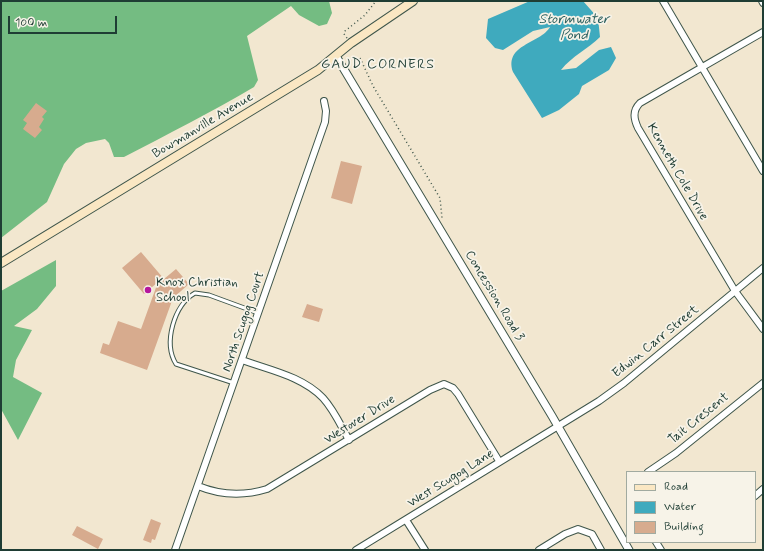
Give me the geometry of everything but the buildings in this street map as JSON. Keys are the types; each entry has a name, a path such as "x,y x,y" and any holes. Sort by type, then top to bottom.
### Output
{"main road":[{"name":"Bowmanville Avenue","path":"1,263 318,70 351,44 413,1"}],"street":[{"path":"663,1 763,171"},
{"name":"Kenneth Cole Drive","path":"735,291 638,128 634,117 636,107 640,103 763,32"},
{"name":"Concession Road 3","path":"336,56 558,427 629,550"},
{"name":"North Scugog Court","path":"175,550 259,314 326,118 324,101"},
{"name":"Edwin Carr Street","path":"558,427 618,388 763,268"},
{"path":"735,291 763,329"},
{"path":"242,360 293,378 311,388 331,409 349,440"},
{"name":"Tait Crescent","path":"649,471 676,453 763,383"},
{"name":"Westover Drive","path":"198,486 230,494 246,494 262,490 279,483 430,390 444,384 453,388 458,394 499,461"},
{"name":"West Scugog Lane","path":"356,550 499,461 558,427"},
{"path":"406,520 425,550"},
{"path":"539,550 565,534 578,529 592,534 601,550"}],"lane":[{"path":"234,384 176,364 170,348 175,321 183,304 195,293 209,295 259,314"}],"path":[{"path":"351,44 344,34 346,30 366,15 376,1"},
{"path":"360,58 373,86 440,198 442,220"}],"green space":[{"path":"1,1 329,1 332,13 327,24 319,26 299,15 291,6 247,36 258,80 254,87 190,123 124,157 114,157 109,143 105,139 86,143 76,149 64,164 47,202 1,238"},
{"path":"56,260 56,286 37,309 14,326 32,330 16,360 13,377 42,393 18,440 1,409 1,291"}],"water":[{"name":"Stormwater Pond","path":"530,1 583,1 598,18 600,37 565,65 561,70 576,68 599,50 611,47 616,58 609,70 582,86 579,94 559,110 542,118 513,72 512,63 518,50 545,33 550,27 533,31 503,50 495,48 486,38 488,19"}],"place":[{"name":"Knox Christian School","path":"148,290"}],"district":[{"name":"GAUD CORNERS","path":"378,65"}]}
